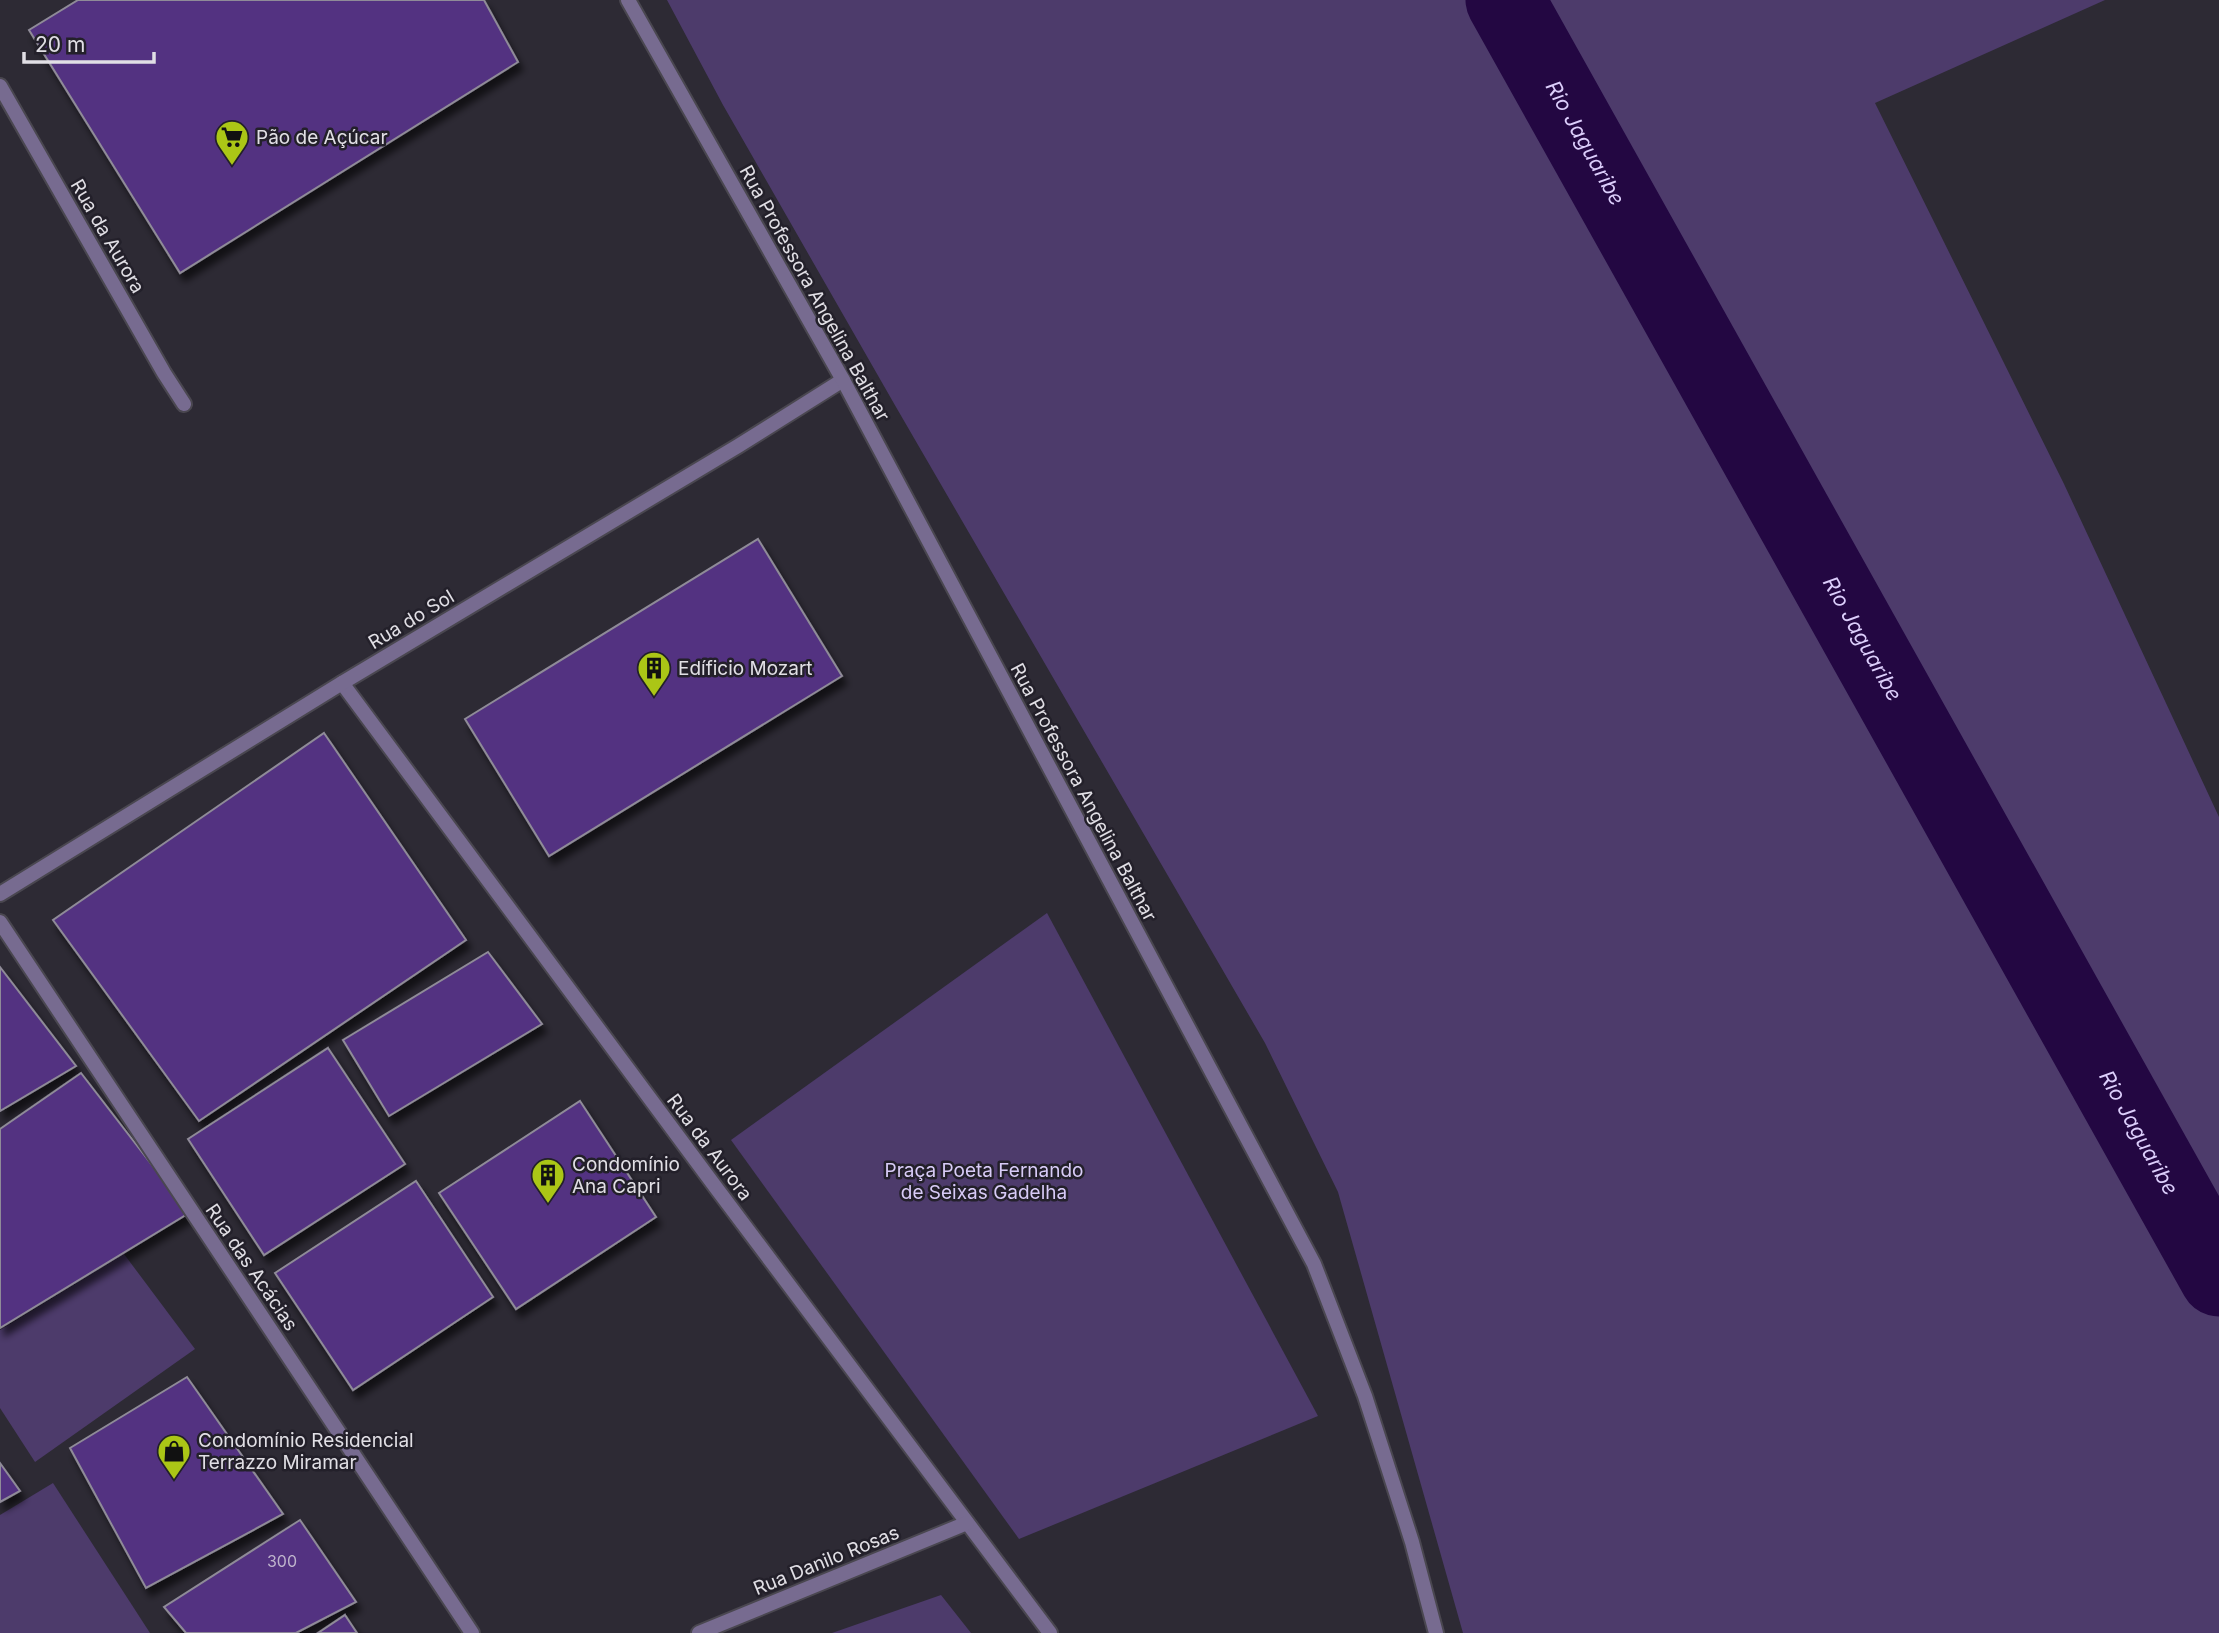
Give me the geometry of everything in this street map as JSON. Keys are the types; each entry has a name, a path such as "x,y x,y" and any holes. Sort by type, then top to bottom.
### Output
{"street":[{"name":"Rua Professora Angelina Balthar","path":"628,0 843,380 1314,1264 1365,1396 1412,1542 1436,1633"},
{"name":"Rua da Aurora","path":"0,86 184,404"},
{"name":"Rua do Sol","path":"0,894 342,683 738,446 843,380"},
{"name":"Rua da Aurora","path":"342,683 1050,1633"},
{"name":"Rua das Acácias","path":"0,922 472,1633"},
{"name":"Rua Danilo Rosas","path":"699,1633 967,1523"}],"green space":[{"path":"667,0 2105,0 1875,103 2064,484 2219,817 2219,1633 1463,1633 1338,1192 1265,1043 896,407 723,105"},
{"name":"Praça Poeta Fernando de Seixas Gadelha","path":"1047,913 1318,1416 1019,1539 731,1140"},
{"path":"124,1254 195,1349 35,1462 0,1408 0,1330"},
{"path":"53,1483 150,1633 0,1633 0,1515"},
{"path":"941,1595 971,1633 832,1633"}],"building":[{"name":"Pão de Açúcar","path":"78,0 484,0 518,62 180,273 29,30"},
{"name":"Edíficio Mozart","path":"758,539 842,676 549,856 465,719"},
{"path":"324,733 466,940 199,1121 53,920"},
{"path":"488,952 542,1024 389,1116 343,1040"},
{"path":"0,967 76,1066 0,1111"},
{"path":"328,1048 405,1164 264,1255 188,1139"},
{"path":"81,1073 189,1213 0,1328 0,1129"},
{"name":"Condomínio Ana Capri","path":"580,1101 656,1217 516,1309 439,1193"},
{"path":"416,1181 493,1297 353,1390 275,1273"},
{"name":"Condomínio Residencial Terrazzo Miramar","path":"187,1377 283,1514 146,1588 70,1448"},
{"path":"0,1463 20,1491 0,1502"},
{"path":"300,1520 356,1602 296,1633 186,1633 164,1607"},
{"path":"345,1615 357,1633 318,1633"}],"waterway":[{"name":"Rio Jaguaribe","path":"1505,0 2219,1277"}],"place":[{"name":"Pão de Açúcar","path":"232,167"},
{"name":"Edíficio Mozart","path":"654,698"},
{"name":"Condomínio Ana Capri","path":"548,1205"},
{"name":"Condomínio Residencial Terrazzo Miramar","path":"174,1481"}]}
